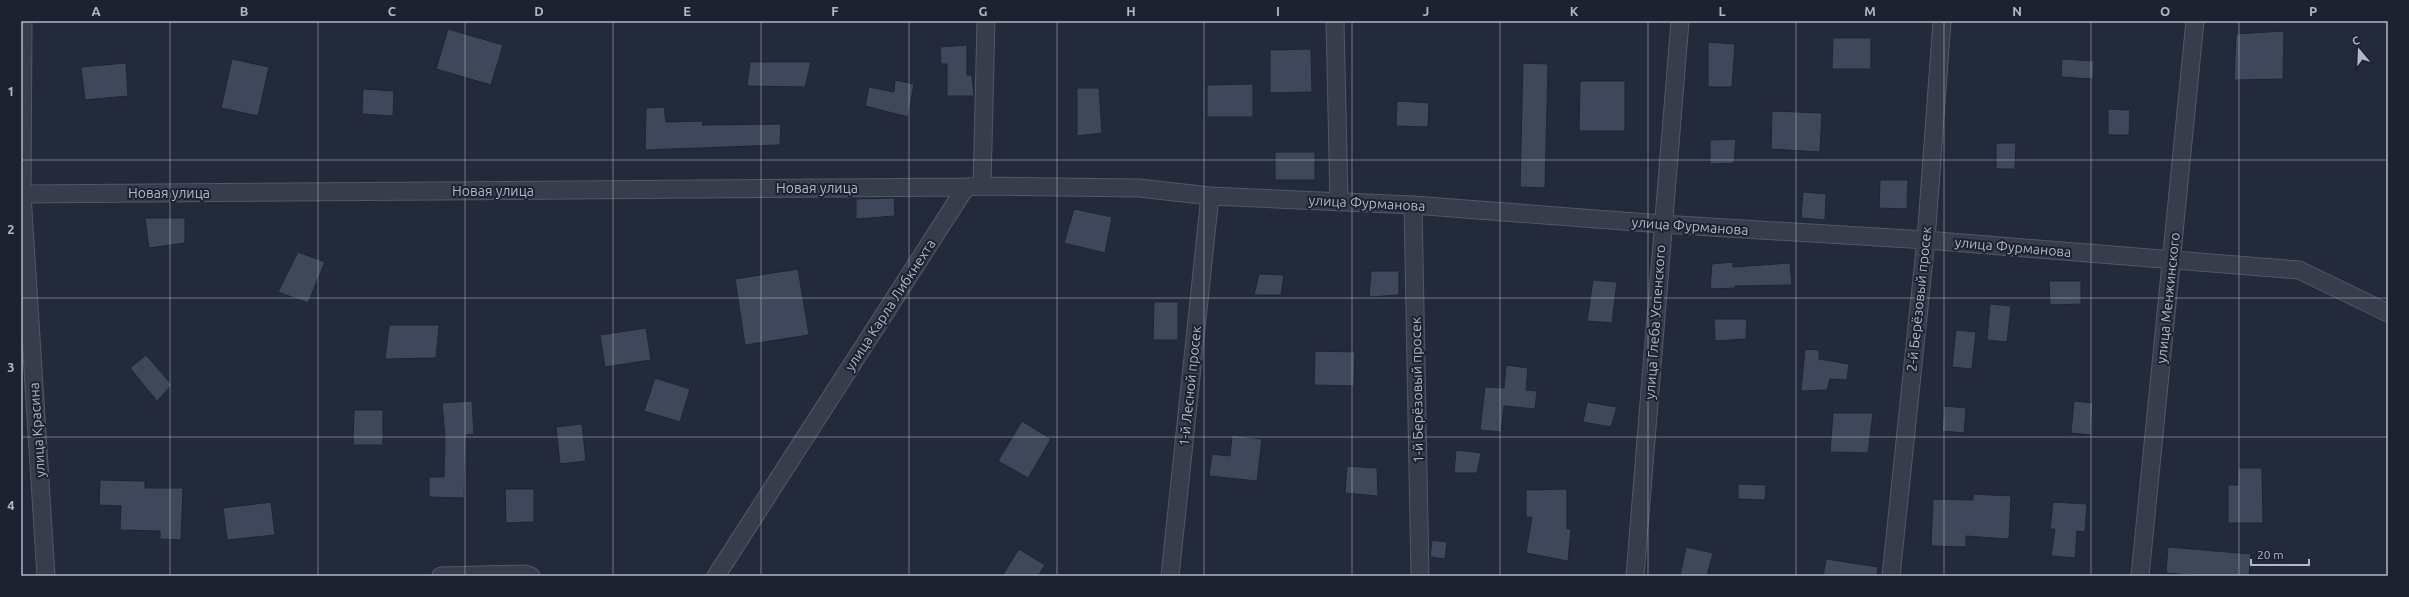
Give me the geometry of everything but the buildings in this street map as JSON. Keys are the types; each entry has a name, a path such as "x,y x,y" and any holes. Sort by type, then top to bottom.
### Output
{"street":[{"name":"улица Красина","path":"23,21 21,194 46,576"},
{"path":"974,187 986,21"},
{"path":"1335,21 1339,201"},
{"name":"улица Глеба Успенского","path":"1635,576 1662,224 1680,21"},
{"name":"2-й Берёзовый просек","path":"1890,576 1926,240 1942,21"},
{"name":"улица Менжинского","path":"2140,576 2195,21"},
{"name":"Новая улица","path":"21,194 974,187"},
{"name":"улица Фурманова","path":"974,187 1139,188 1210,196 1413,205 1662,224 1926,240 2299,270 2388,313"},
{"name":"улица Карла Либкнехта","path":"716,576 974,187"},
{"name":"1-й Лесной просек","path":"1170,576 1210,196"},
{"name":"1-й Берёзовый просек","path":"1413,205 1420,576"},
{"path":"441,576 525,574 531,576"}]}
